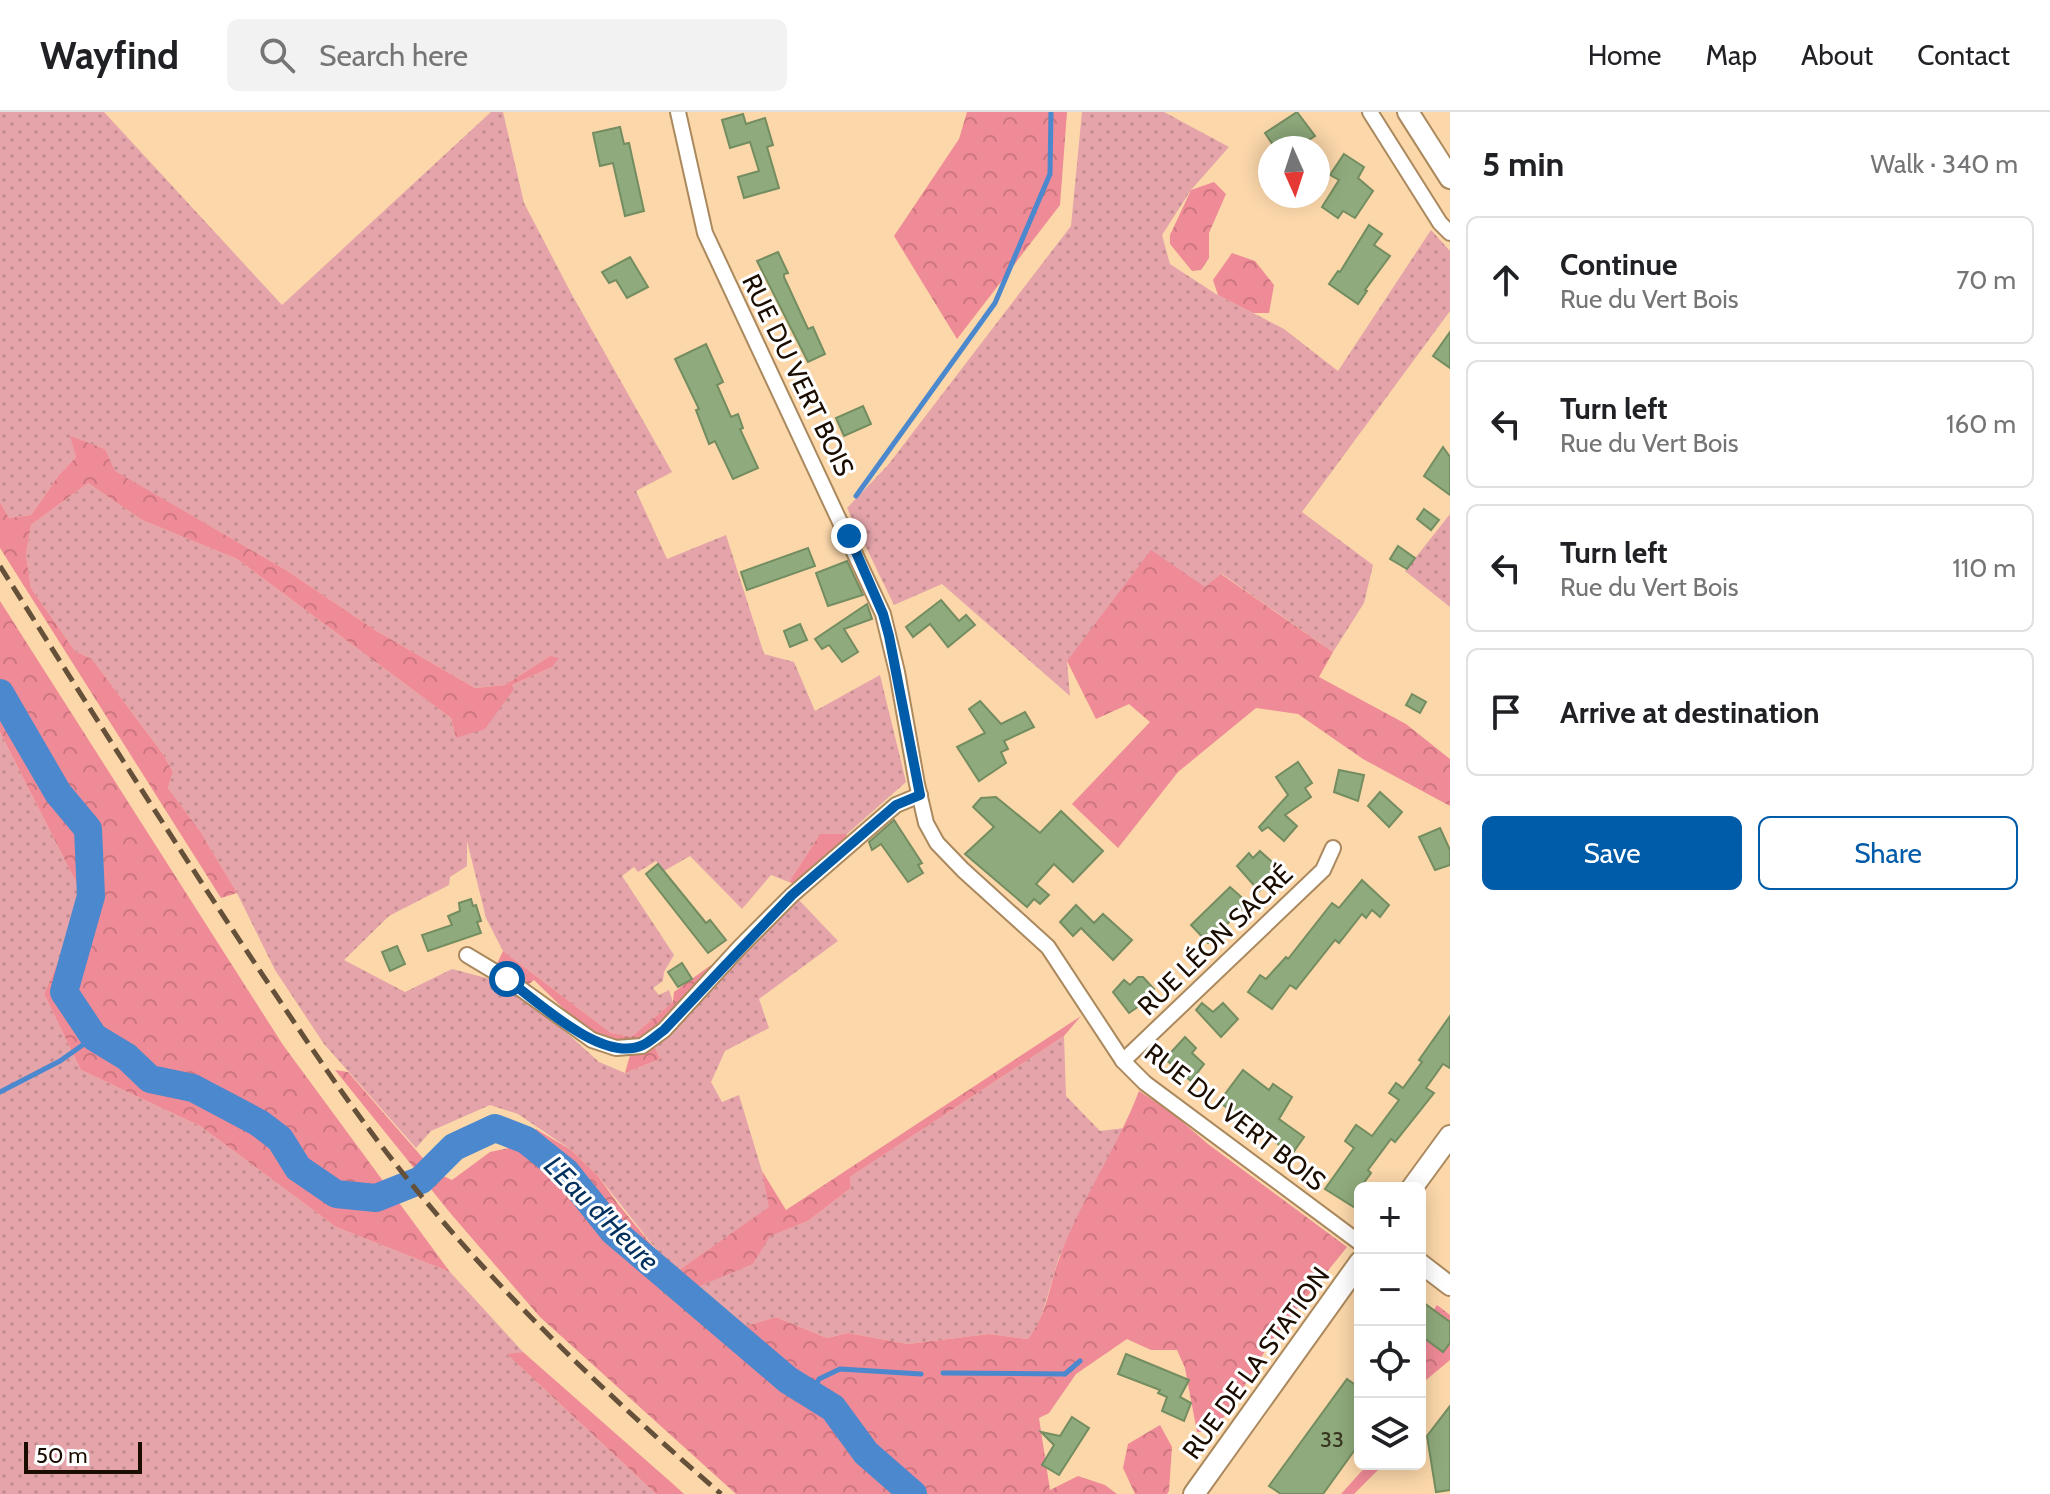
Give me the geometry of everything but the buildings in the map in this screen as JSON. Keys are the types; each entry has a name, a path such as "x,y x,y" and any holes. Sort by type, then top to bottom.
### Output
{"main road":[{"path":"1408,112 1450,178"},
{"path":"1416,1182 1450,1136"},
{"path":"1426,1268 1450,1286"},
{"name":"RUE DE LA STATION","path":"1194,1494 1354,1270"}],"street":[{"name":"RUE DU VERT BOIS","path":"678,112 705,233 883,614 926,823 937,843 1048,947 1123,1061 1145,1083 1354,1239"},
{"path":"1370,112 1440,223 1450,233"},
{"path":"467,955 507,979 592,1040 616,1048 642,1046 664,1030 792,895 896,805 920,795"},
{"name":"RUE LÉON SACRÉ","path":"1123,1061 1323,870 1333,848"}],"shaded area":[{"path":"0,112 104,112 282,305 491,112 503,112 524,203 672,472 636,491 667,559 726,535 764,654 794,662 815,711 880,675 906,782 847,834 820,834 789,882 771,875 742,909 690,856 664,871 656,861 638,872 634,867 622,876 674,955 664,972 663,981 653,988 659,995 669,990 673,1002 631,1037 611,1033 503,951 486,918 467,841 467,866 450,877 449,885 389,916 344,960 405,992 452,969 494,980 559,1026 599,1062 625,1073 660,1059 655,1047 762,928 797,898 838,941 759,999 769,1028 725,1051 711,1082 722,1102 739,1095 770,1207 675,1273 598,1176 571,1150 518,1114 490,1105 431,1131 416,1148 324,1044 275,970 237,893 200,831 168,788 173,772 163,754 92,659 75,651 31,588 26,555 31,525 88,483 142,520 237,559 451,718 456,738 512,685 552,667 550,656 505,685 475,688 375,630 286,570 114,471 105,449 71,437 76,457 31,515 9,518 0,502"},
{"path":"1082,112 1164,112 1229,147 1191,190 1162,235 1170,264 1216,294 1284,329 1338,371 1431,230 1450,251 1450,311 1302,512 1373,565 1364,603 1333,652 1222,574 1206,588 1067,661 1070,696 942,584 894,605 847,508 888,465 1071,226"},
{"path":"1450,514 1450,607 1405,571"},
{"path":"0,732 85,900 44,994 81,1070 200,1126 336,1227 450,1272 523,1352 508,1355 656,1494 0,1494"},
{"path":"1064,1036 1066,1096 1100,1131 1125,1128 1059,1257 1039,1325 1028,1339 989,1334 908,1344 848,1333 827,1338 776,1317 746,1326 728,1316 694,1287 753,1264 769,1236 808,1221 851,1188 850,1177"}],"green space":[{"path":"967,112 1067,112 1060,205 957,339 894,236 959,139"},
{"path":"1214,182 1226,194 1209,233 1209,258 1201,270 1192,271 1170,244 1170,235 1191,190"},
{"path":"1232,253 1255,261 1274,285 1269,313 1253,313 1218,295 1213,280"},
{"path":"70,436 105,449 115,471 286,570 375,630 475,688 505,685 550,656 559,658 552,667 512,685 514,689 485,729 456,738 451,718 237,559 142,520 88,483 31,525 26,555 31,588 75,651 92,659 163,754 173,772 168,788 200,831 237,893 221,898 0,548 0,502 9,518 31,515 76,457"},
{"path":"1151,550 1205,587 1221,574 1333,652 1319,677 1406,724 1450,759 1450,806 1363,759 1298,714 1256,708 1178,772 1118,848 1072,804 1150,722 1129,704 1096,719 1067,661"},
{"path":"0,601 283,1045 450,1272 336,1227 200,1126 81,1070 44,994 85,900 0,732"},
{"path":"820,834 847,834 844,843 800,886 789,882"},
{"path":"503,951 611,1033 631,1037 673,1002 674,992 711,965 710,975 645,1041 655,1047 660,1059 625,1073 630,1055 612,1056 534,980 524,988 496,966"},
{"path":"1081,1016 1064,1036 850,1177 851,1188 808,1221 770,1236 753,1264 695,1288 728,1316 746,1326 776,1317 827,1338 848,1333 908,1344 989,1334 1028,1339 1044,1311 1068,1238 1139,1091 1171,1112 1208,1144 1347,1247 1269,1344 1230,1411 1209,1432 1197,1432 1185,1368 1177,1350 1151,1350 1127,1339 1076,1374 1049,1413 1039,1418 1050,1490 1078,1476 1105,1485 1117,1494 736,1494 540,1317 451,1214 335,1070 348,1072 435,1172 452,1180 490,1152 523,1145 536,1129 571,1150 598,1176 675,1273 769,1207 762,1171 786,1210"},
{"path":"1437,1305 1450,1315 1450,1360 1426,1380 1426,1326 1426,1321"},
{"path":"523,1352 684,1494 656,1494 507,1354"},
{"path":"1160,1425 1172,1447 1169,1491 1167,1494 1135,1494 1123,1468 1128,1444"},
{"path":"1363,1470 1378,1470 1354,1494 1341,1494"}],"waterway":[{"path":"856,496 995,303 1050,174 1051,112"},
{"name":"L'Eau d'Heure","path":"0,693 58,793 88,829 91,896 64,992 94,1037 127,1057 150,1079 193,1088 259,1123 280,1139 298,1168 336,1194 376,1198 421,1180 454,1147 495,1128 526,1140 566,1172 613,1231 788,1380 833,1408 866,1453 913,1494"},
{"path":"0,1092 60,1061 94,1037"},
{"path":"943,1373 1065,1374 1080,1361"},
{"path":"811,1395 819,1379 840,1369 921,1374"}],"railway":[{"path":"0,566 211,897 331,1076 387,1153 463,1245 545,1332 721,1494"}],"route":[{"path":"507,979 592,1040 616,1048 642,1046 664,1030 792,895 896,805 920,795 883,614 849,536"}]}
